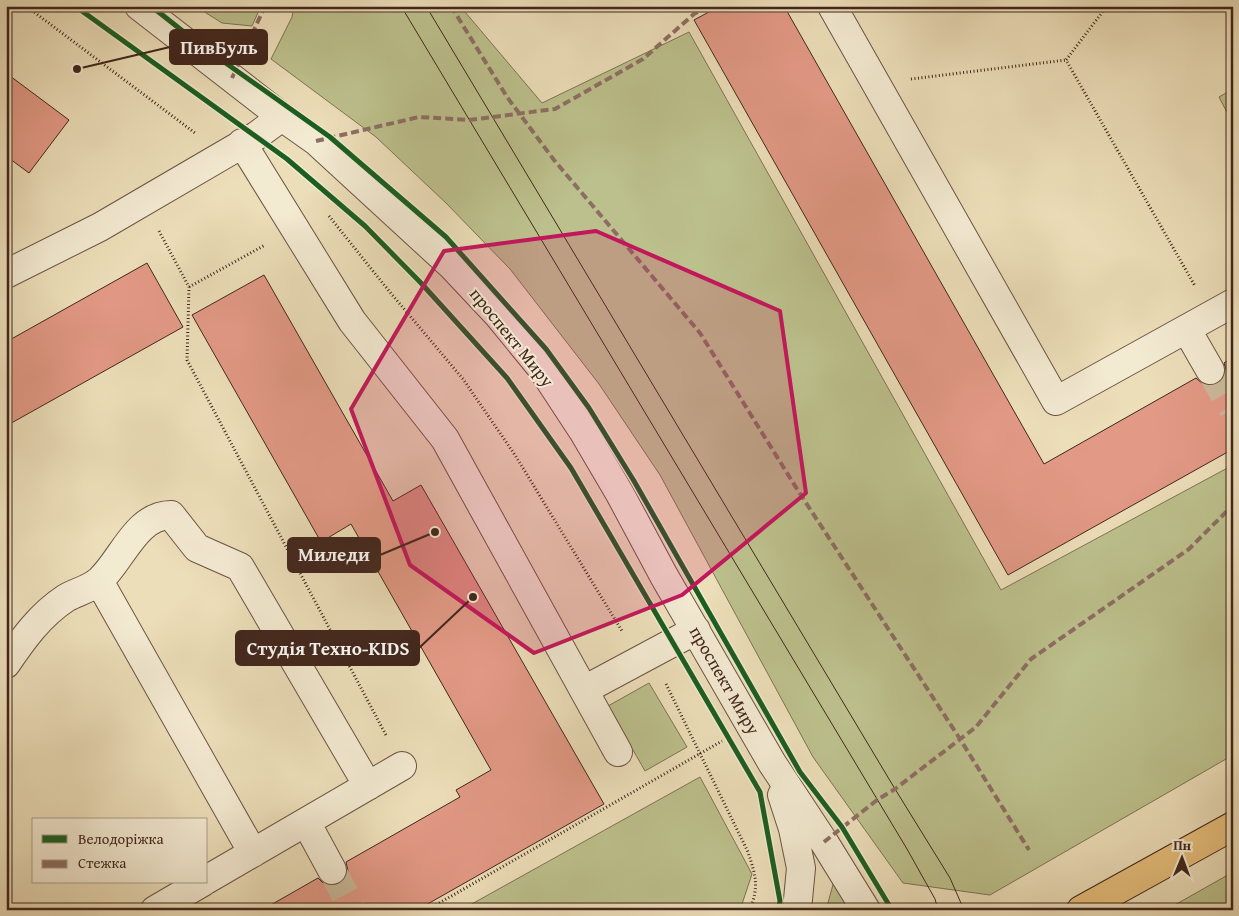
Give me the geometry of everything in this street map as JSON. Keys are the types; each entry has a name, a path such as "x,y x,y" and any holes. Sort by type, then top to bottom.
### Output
{"highway":[{"path":"1081,910 1233,826"}],"street":[{"name":"проспект Миру","path":"139,6 282,117 316,141 394,211 452,266 504,322 543,370 583,431 620,494 664,576 772,763 866,910"},
{"path":"832,6 1056,401 1222,309"},
{"path":"6,274 100,227 256,136 282,117"},
{"path":"242,143 352,321 444,439 618,752"},
{"path":"1187,330 1210,370"},
{"path":"6,664 32,628 65,599 99,581 134,536 153,519 163,515 171,515 197,548 240,566 368,786"},
{"path":"99,581 253,853"},
{"path":"584,690 696,630"},
{"name":"проспект Миру","path":"772,763 793,829 801,868 797,910"},
{"path":"208,879 402,766"},
{"path":"306,822 332,870"},
{"path":"155,910 200,884"}],"path":[{"path":"875,83 1066,60 1108,6"},
{"path":"1066,60 1222,309"},
{"path":"143,202 190,287 186,360 402,766"},
{"path":"190,287 294,228"},
{"path":"427,910 751,725"}],"highlighted area":[{"path":"596,231 780,311 806,493 682,595 534,653 410,565 351,409 444,251"}],"green space":[{"path":"195,6 261,6 252,26 222,23"},
{"path":"294,6 460,6 542,103 689,32 1001,590 1233,465 1233,755 990,895 903,883 813,757 660,475 599,384 510,269 446,203 376,137 271,59 292,17"},
{"path":"1233,89 1233,124 1219,97"},
{"path":"649,683 687,747 645,771 608,706"},
{"path":"700,777 752,874 740,910 461,910"},
{"path":"1233,872 1233,910 1166,910"},
{"path":"834,881 850,910 826,910"}],"building":[{"path":"720,6 784,6 1044,464 1196,378 1209,386 1217,384 1224,377 1226,370 1224,363 1233,357 1233,449 1008,575 694,20"},
{"path":"6,73 69,120 29,173 6,156"},
{"path":"147,263 183,327 6,426 6,342"},
{"path":"264,275 393,501 421,485 604,804 417,910 262,910 318,878 323,883 331,886 340,883 345,879 348,871 346,862 460,797 456,790 491,770 351,524 321,542 192,315"}],"tunnel":[{"path":"1210,370 1233,409"},
{"path":"332,870 353,910"}],"tram line":[{"path":"401,6 907,849 935,899 938,910"},
{"path":"426,6 950,878 964,910"}],"marked path":[{"path":"232,78 265,6"},
{"path":"451,6 507,97 554,160 700,333 797,489 960,739 1029,850"},
{"path":"316,141 419,117 469,120 555,109 643,59 694,14 709,6"},
{"path":"824,842 877,800 895,789 976,727 1031,659 1189,549 1233,505"}],"cycle path":[{"path":"75,6 287,159 365,226 421,283 507,378 571,468 760,792 780,901 778,910"},
{"path":"151,6 199,44 330,137 446,237 546,349 589,408 634,481 800,772 842,827 892,910"}],"place":[{"name":"ПивБуль","path":"77,69"},
{"name":"Миледи","path":"435,532"},
{"name":"Студія Техно-KIDS","path":"473,597"}]}
